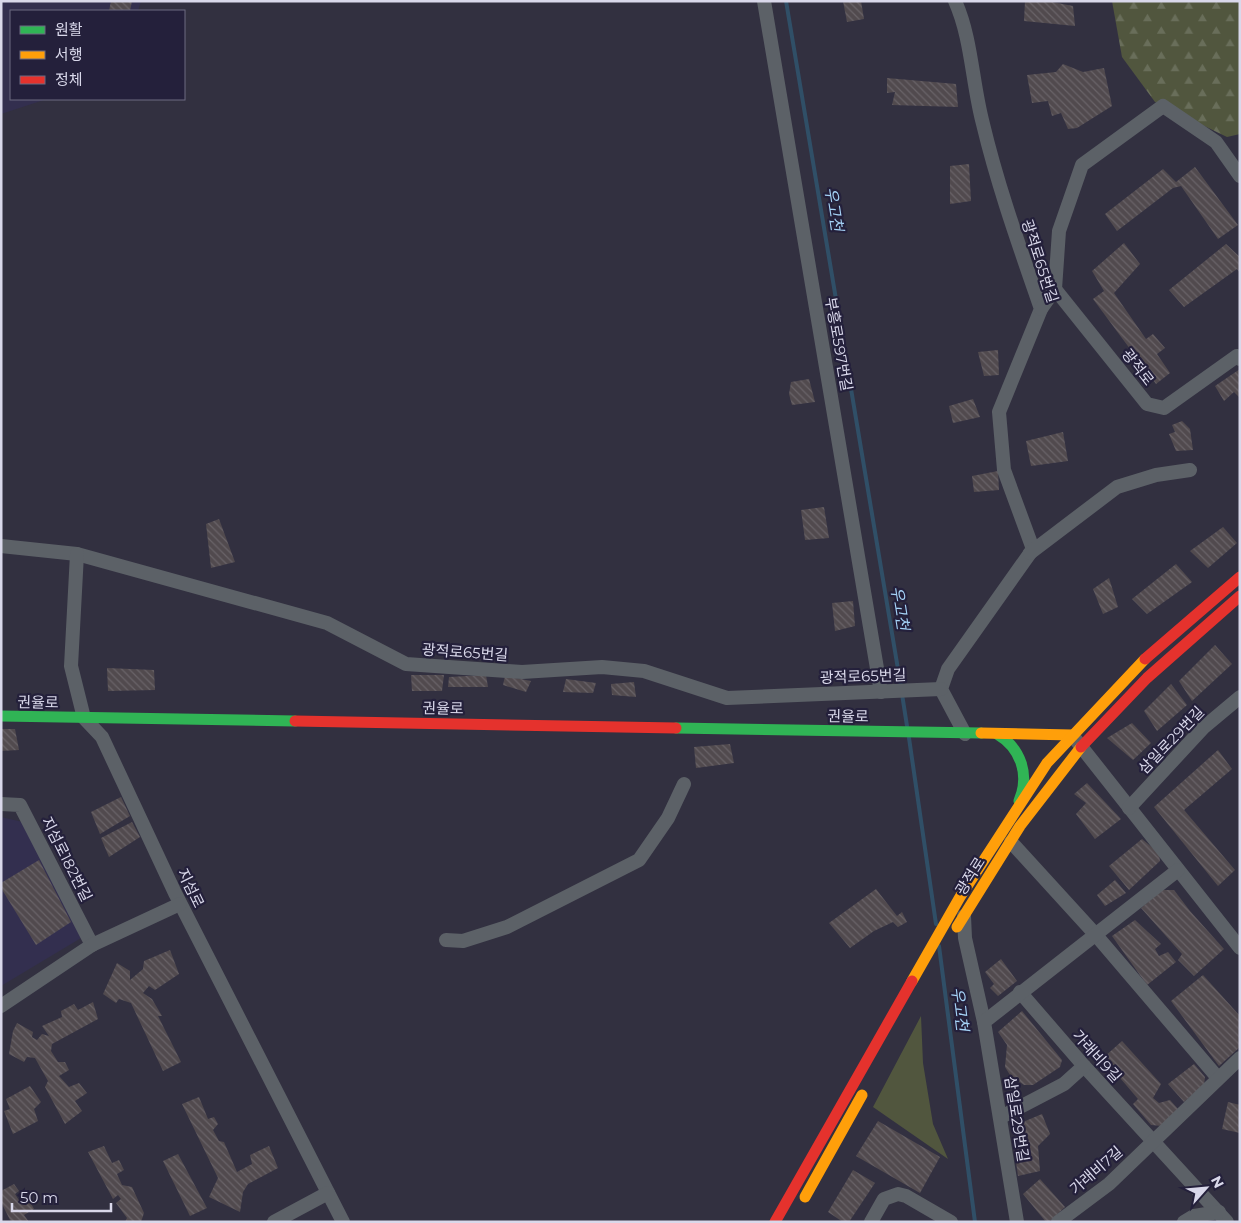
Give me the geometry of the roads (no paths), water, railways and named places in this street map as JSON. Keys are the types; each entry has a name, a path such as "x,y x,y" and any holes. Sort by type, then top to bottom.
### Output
{"main road":[{"name":"광적로","path":"957,922 1015,809 1047,763 1133,669 1240,576"},
{"name":"광적로","path":"957,922 1010,842 1062,769 1134,691 1240,596"},
{"name":"권율로","path":"1,716 84,718 131,716 965,734"},
{"path":"965,734 1072,735"},
{"path":"996,734 1008,740 1017,751 1022,768 1023,794 1015,809"},
{"path":"775,1222 925,970 957,922"},
{"path":"902,1023 925,970 943,950"},
{"path":"800,1205 870,1082"}],"street":[{"name":"부흥로597번길","path":"764,1 886,692"},
{"name":"광적로65번길","path":"955,1 963,19 982,122 1003,200 1042,309 999,412 1004,470 1033,549 1030,553"},
{"path":"1042,309 1055,289 1059,231 1082,165 1163,106 1216,142 1240,176"},
{"name":"광적로","path":"1055,289 1147,404 1164,408 1239,357"},
{"path":"965,734 941,688 948,669 1030,553 1117,487 1156,475 1190,470"},
{"name":"광적로65번길","path":"1,546 77,554 327,623 406,664 522,672 602,667 644,672 727,698 941,688"},
{"name":"지섬로","path":"77,554 71,666 84,718 102,737 180,904 343,1222"},
{"name":"삼일로29번길","path":"1129,808 1203,728 1240,697"},
{"path":"1072,735 1240,948"},
{"path":"446,940 463,941 507,927 639,860 668,818 684,784"},
{"name":"지섬로182번길","path":"1,804 20,805 40,840 92,945"},
{"path":"1010,842 1095,934 1218,1078"},
{"path":"984,1022 1178,870"},
{"path":"1,1006 92,945 180,904"},
{"name":"삼일로29번길","path":"957,922 965,938 984,1022 1017,1222"},
{"name":"가래비9길","path":"1020,992 1084,1066 1223,1217"},
{"path":"1152,1140 1240,1058"},
{"path":"1001,1117 1064,1084 1084,1066"},
{"name":"가래비7길","path":"1058,1222 1109,1184 1152,1140"},
{"path":"274,1222 328,1194"},
{"path":"871,1222 884,1199 898,1194 906,1196 951,1222"},
{"path":"1184,1222 1194,1216 1223,1217"}],"waterway":[{"name":"우고천","path":"786,1 901,687"},
{"name":"우고천","path":"902,694 907,726"},
{"name":"우고천","path":"909,738 936,924"},
{"name":"우고천","path":"939,946 975,1222"}]}
